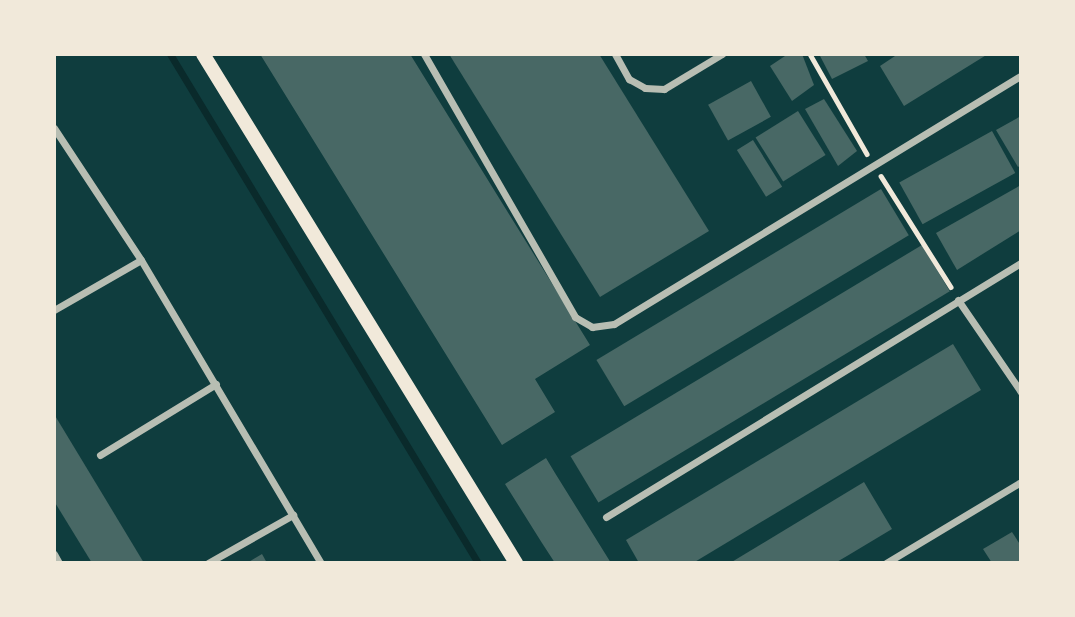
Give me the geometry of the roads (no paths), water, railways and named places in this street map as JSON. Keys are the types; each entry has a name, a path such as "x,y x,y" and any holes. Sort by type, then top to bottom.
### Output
{"main road":[{"path":"203,54 516,563"}],"street":[{"path":"424,54 575,317 592,327 614,324 1021,76"},
{"path":"615,54 629,79 645,88 664,89 722,54"},
{"path":"54,128 141,260 321,563"},
{"path":"54,310 141,260"},
{"path":"606,517 1021,263"},
{"path":"958,300 1021,392"},
{"path":"100,455 216,384"},
{"path":"886,563 1021,482"},
{"path":"208,563 293,515"},
{"path":"54,554 59,563"}],"waterway":[{"path":"170,54 478,563"}]}
